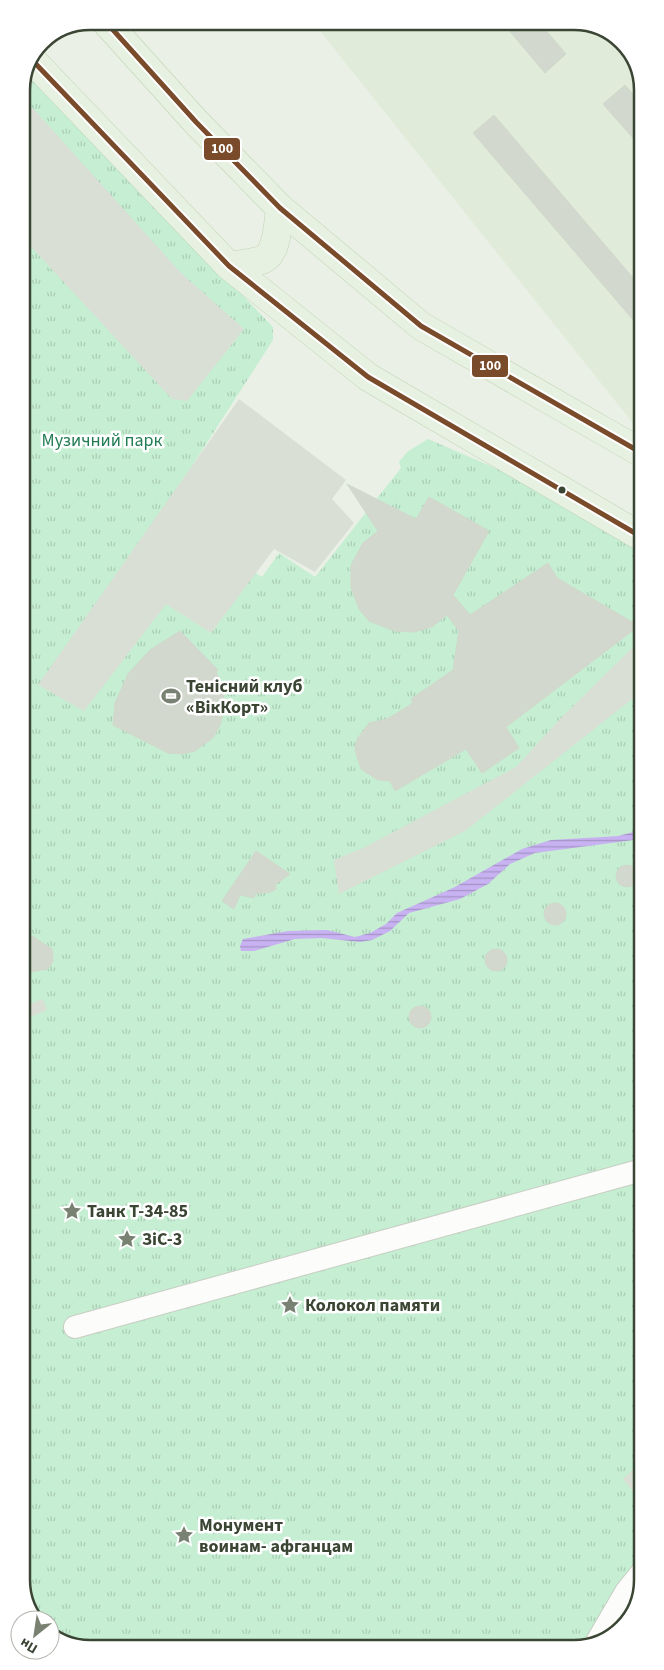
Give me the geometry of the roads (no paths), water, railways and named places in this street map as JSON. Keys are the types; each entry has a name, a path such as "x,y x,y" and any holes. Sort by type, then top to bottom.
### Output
{"main road":[{"path":"113,30 196,122 280,208 420,326 634,449"},
{"path":"36,64 229,266 368,376 634,532"},
{"path":"229,266 264,258 271,251 276,236 280,208"}],"street":[{"path":"75,1327 634,1172"},
{"path":"602,1633 634,1583"}],"place":[{"name":"Тенісний клуб «ВікКорт»","path":"171,696"},
{"name":"Танк Т-34-85","path":"72,1211"},
{"name":"ЗіС-3","path":"127,1239"},
{"name":"Колокол памяти","path":"290,1305"},
{"name":"Монумент воинам- афганцам","path":"184,1535"}],"park label":[{"name":"Музичний парк","path":"102,440"}]}
